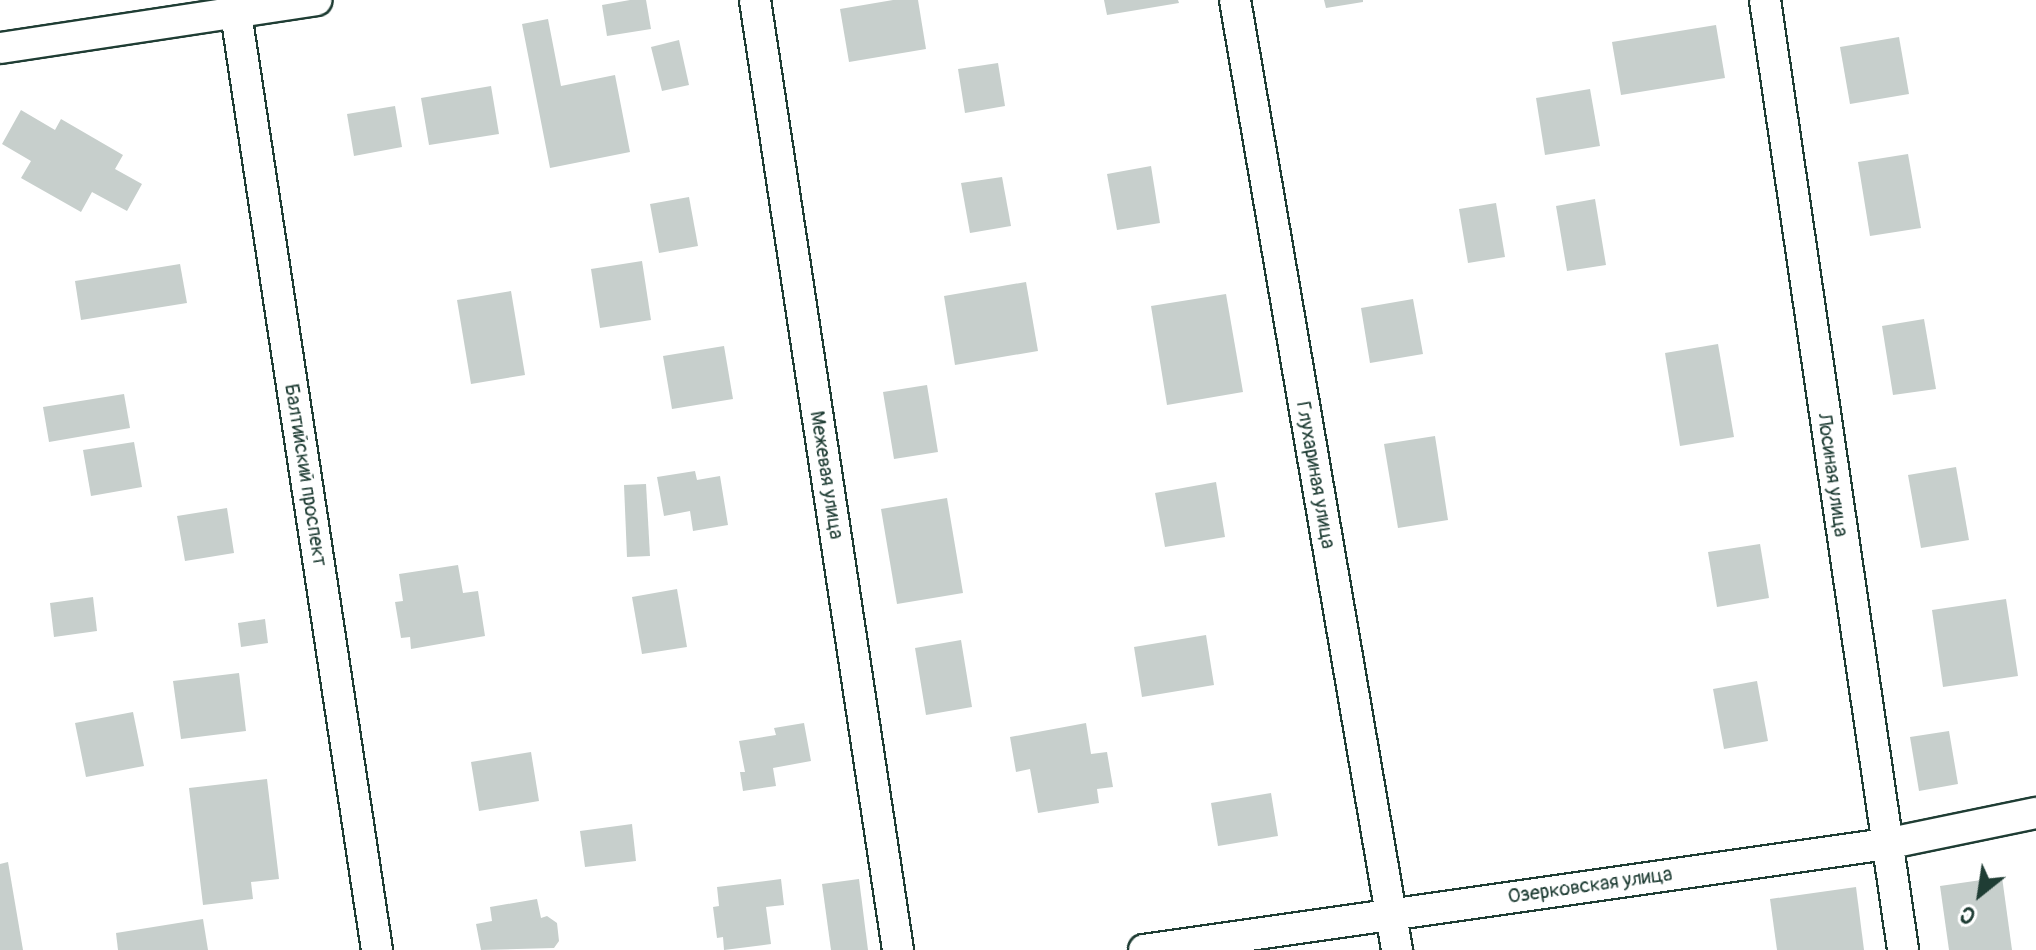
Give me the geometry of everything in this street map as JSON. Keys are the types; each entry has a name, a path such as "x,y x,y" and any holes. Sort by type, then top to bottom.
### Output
{"street":[{"path":"0,48 235,7 316,0"},
{"name":"Межевая улица","path":"755,0 898,950"},
{"name":"Глухариная улица","path":"1235,0 1397,950"},
{"name":"Лосиная улица","path":"1765,0 1903,950"},
{"name":"Балтийский проспект","path":"235,7 377,950"},
{"name":"Озерковская улица","path":"1144,950 1886,844 2036,813"}],"building":[{"path":"646,0 651,29 607,36 602,5"},
{"path":"893,0 918,0 926,49 849,62 840,9"},
{"path":"1104,0 1178,0 1179,3 1107,15"},
{"path":"1324,0 1363,0 1363,2 1326,8"},
{"path":"548,19 561,86 615,75 630,152 550,168 522,24"},
{"path":"1716,25 1725,78 1621,95 1612,42"},
{"path":"1899,37 1909,94 1850,104 1840,47"},
{"path":"679,40 689,85 662,91 651,47"},
{"path":"998,63 1005,106 965,113 958,69"},
{"path":"491,86 499,134 429,145 421,98"},
{"path":"1590,89 1600,146 1545,155 1536,98"},
{"path":"395,106 402,147 354,156 347,114"},
{"path":"21,110 55,130 61,119 123,155 115,169 142,184 127,211 92,192 81,212 21,178 31,161 2,144"},
{"path":"1908,154 1921,228 1870,236 1858,162"},
{"path":"1151,166 1160,223 1117,230 1107,174"},
{"path":"1002,177 1011,226 970,233 961,183"},
{"path":"689,197 698,246 659,253 650,204"},
{"path":"1595,199 1606,265 1567,271 1556,206"},
{"path":"1496,203 1505,257 1468,263 1459,209"},
{"path":"642,261 651,320 600,328 591,269"},
{"path":"180,264 187,303 81,320 75,281"},
{"path":"1026,282 1038,351 955,365 944,296"},
{"path":"511,291 525,375 471,384 457,300"},
{"path":"1226,294 1243,392 1167,405 1151,306"},
{"path":"1413,299 1423,354 1370,363 1361,308"},
{"path":"1924,319 1936,389 1893,395 1882,326"},
{"path":"1718,344 1734,437 1680,446 1665,353"},
{"path":"724,346 733,399 672,409 663,356"},
{"path":"927,385 938,452 894,459 883,392"},
{"path":"124,394 130,428 49,442 43,407"},
{"path":"1435,436 1448,520 1398,528 1384,444"},
{"path":"134,442 142,487 91,496 83,450"},
{"path":"1956,467 1969,540 1921,548 1908,475"},
{"path":"695,471 697,480 720,476 728,525 693,531 690,511 664,516 657,477"},
{"path":"1216,482 1225,537 1165,547 1155,493"},
{"path":"646,484 650,556 627,557 624,485"},
{"path":"947,498 963,593 897,604 881,509"},
{"path":"227,508 234,553 185,561 177,516"},
{"path":"1760,544 1769,598 1717,607 1708,552"},
{"path":"458,565 463,593 478,591 485,636 411,649 410,637 401,638 395,602 403,601 399,574"},
{"path":"677,589 687,647 642,654 632,597"},
{"path":"93,597 97,631 54,637 50,603"},
{"path":"2006,599 2018,676 1943,687 1932,610"},
{"path":"265,619 268,643 241,647 238,623"},
{"path":"1206,635 1214,685 1142,697 1134,647"},
{"path":"961,640 972,707 926,715 915,648"},
{"path":"239,673 246,731 181,739 173,681"},
{"path":"1757,681 1768,741 1724,749 1713,689"},
{"path":"133,712 144,766 86,777 75,723"},
{"path":"804,723 811,761 773,768 776,786 743,791 740,772 745,772 739,741 776,735 774,728"},
{"path":"1086,723 1091,754 1107,752 1113,787 1097,789 1099,803 1038,813 1030,769 1016,772 1010,737"},
{"path":"1949,731 1958,784 1919,791 1910,737"},
{"path":"531,752 539,801 479,811 471,762"},
{"path":"267,779 279,879 251,882 253,899 203,905 189,788"},
{"path":"1271,793 1278,836 1218,846 1211,803"},
{"path":"632,824 636,861 585,867 580,831"},
{"path":"8,862 23,950 0,950 0,864"},
{"path":"2002,877 2012,950 1949,950 1940,886"},
{"path":"781,879 784,905 766,907 771,944 724,950 723,937 717,938 713,907 719,906 717,887"},
{"path":"859,879 868,950 831,950 822,884"},
{"path":"1856,887 1864,950 1777,950 1770,899"},
{"path":"537,899 541,918 547,916 557,923 559,941 554,948 481,950 476,924 492,921 490,907"},
{"path":"203,919 208,950 118,950 116,933"}]}
